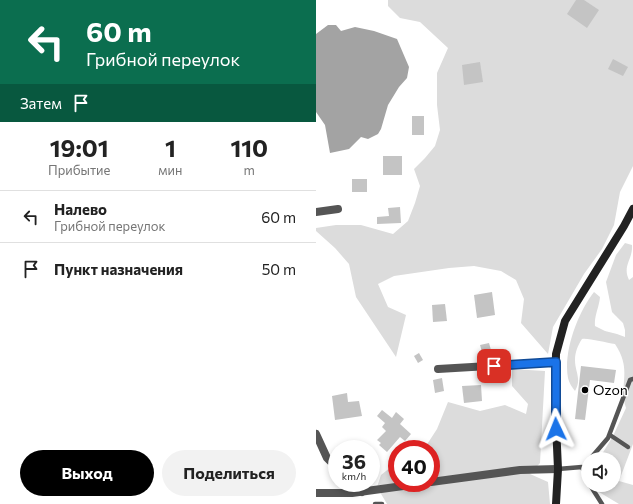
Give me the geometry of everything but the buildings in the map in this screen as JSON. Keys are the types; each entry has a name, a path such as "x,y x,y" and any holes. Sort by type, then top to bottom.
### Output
{"street":[{"path":"316,212 338,209"},
{"path":"556,504 558,469 555,402 556,354 565,321 633,209"},
{"path":"438,369 556,362"},
{"path":"316,434 328,459"},
{"path":"440,481 520,470 558,469"},
{"path":"316,493 362,492"}],"lane":[{"path":"596,452 610,435 630,380 633,379"},
{"path":"610,435 628,447"},
{"path":"558,469 581,467"},
{"path":"594,492 602,504"},
{"path":"376,504 382,504"}],"shaded area":[{"path":"388,0 633,0 633,166 620,192 614,225 602,249 584,274 553,327 548,354 521,323 524,299 516,280 501,271 474,266 394,276 378,284 388,307 406,315 396,357 356,297 349,264 335,248 316,231 316,228 336,225 361,225 393,234 408,221 420,186 414,169 435,146 440,130 437,105 437,73 448,48 420,22 400,18 388,6"},
{"path":"328,25 336,25 341,31 355,27 374,31 397,39 409,67 407,78 399,87 388,105 381,129 378,134 368,139 361,137 349,149 330,153 325,125 316,112 316,34"},
{"path":"625,243 632,245 631,255 627,266 627,275 629,280 633,277 633,444 621,476 621,452 603,452 613,436 626,408 623,392 623,362 615,344 582,339 575,357 578,383 575,391 568,380 567,368 570,345 577,321 582,310 594,292 600,297 595,326 605,331 625,337 623,323 612,312 606,282 616,255"},
{"path":"512,369 545,371 540,463 530,474 548,482 550,504 387,504 380,492 380,478 381,475 388,469 388,492 440,492 440,440 430,440 437,429 448,402 480,411 505,405 526,414 528,404 512,386"},
{"path":"621,482 633,485 633,504 619,504 599,492 621,492"}],"place":[{"name":"Ozon","path":"585,390"}],"route":[{"path":"494,366 556,362 556,429"}]}
